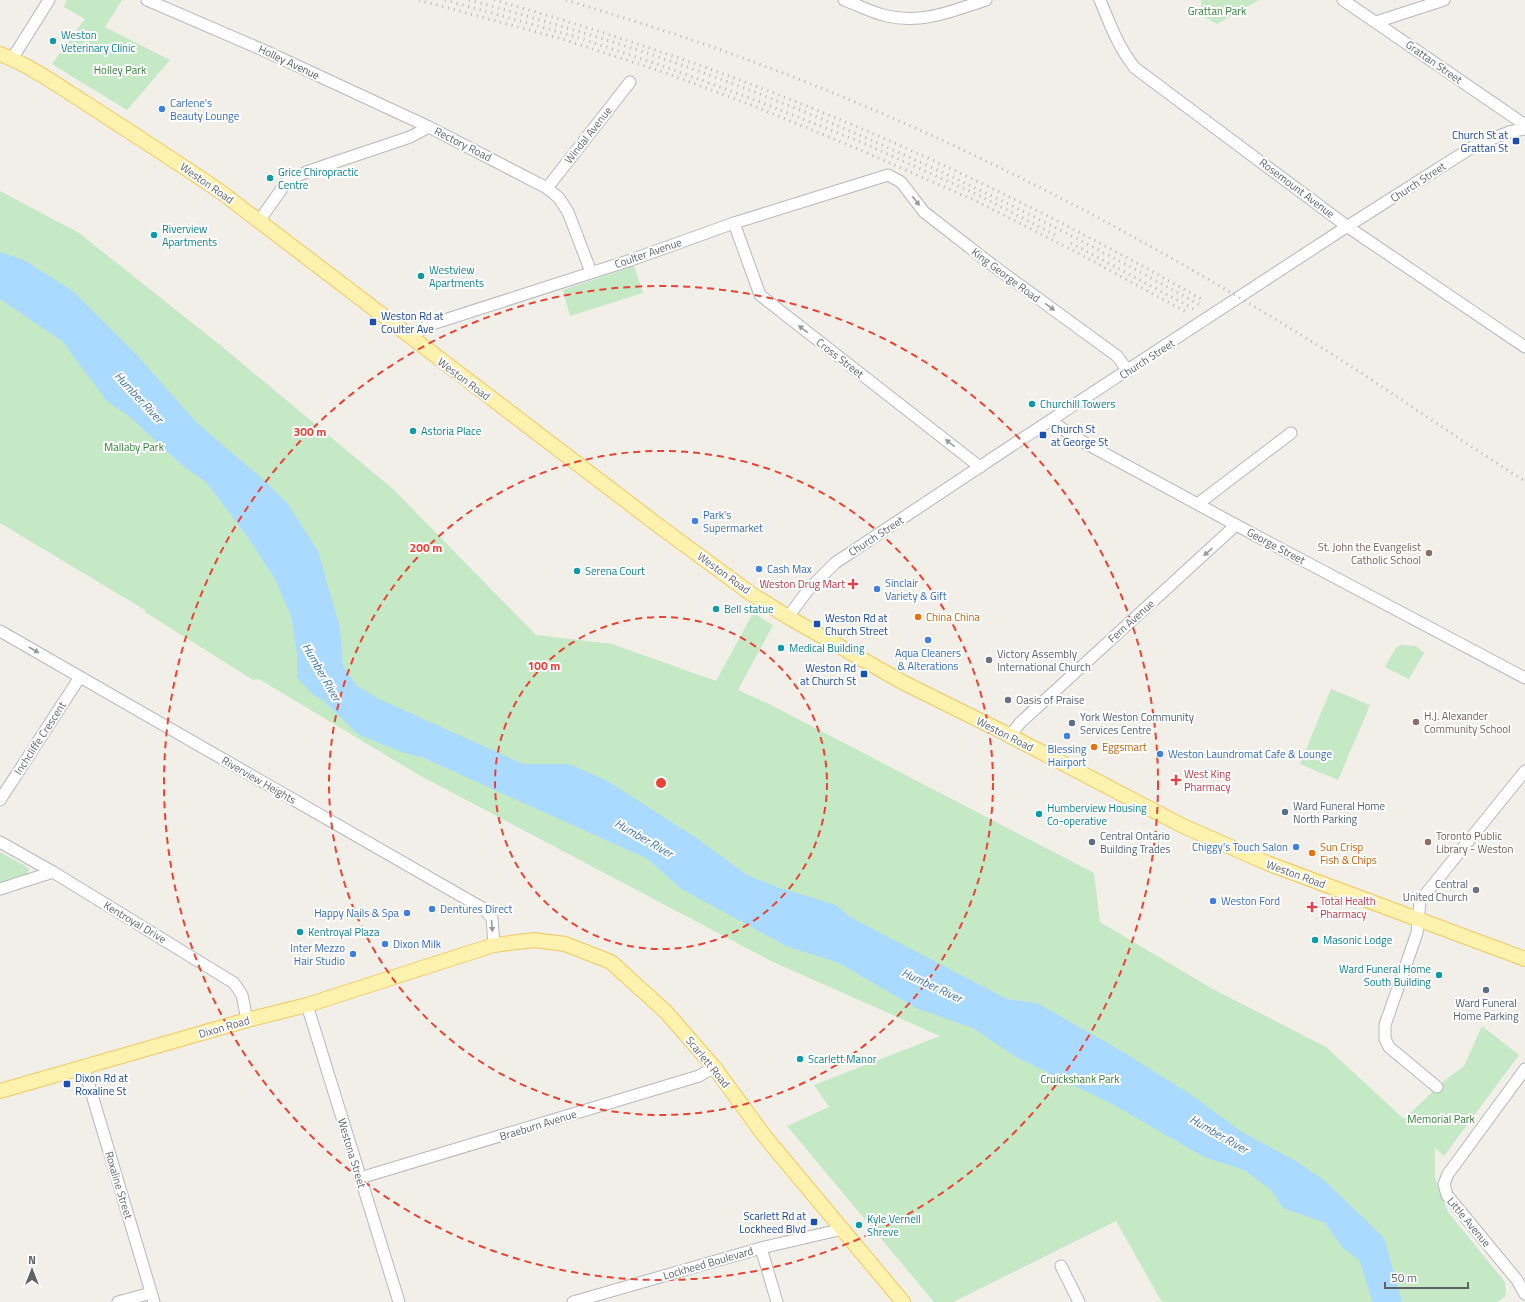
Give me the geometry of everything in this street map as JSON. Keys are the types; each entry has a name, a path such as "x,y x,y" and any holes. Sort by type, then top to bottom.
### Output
{"main road":[{"name":"Weston Road","path":"6,56 38,73 222,192 659,526 750,593 788,617 904,683 1010,736 1155,813 1220,844 1266,863 1525,958"},
{"name":"Scarlett Road","path":"448,959 494,945 534,940 565,944 611,962 666,1012 714,1067 766,1138 903,1302"},
{"name":"Dixon Road","path":"0,1091 247,1020 307,1005 448,959"}],"street":[{"path":"6,56 49,0"},
{"name":"Holley Avenue","path":"147,0 263,50 429,127"},
{"path":"844,0 886,16 908,20 931,18 960,4 986,0"},
{"name":"Rosemount Avenue","path":"1100,0 1115,37 1126,56 1136,68 1348,227 1525,347"},
{"name":"Grattan Street","path":"1343,0 1525,125"},
{"path":"1376,22 1444,0"},
{"name":"Windal Avenue","path":"547,188 630,82"},
{"name":"Rectory Road","path":"259,221 288,180 309,171 410,137 429,127 547,188 559,198 568,212 591,272"},
{"name":"Church Street","path":"788,617 808,590 835,563 1474,146 1509,132 1525,129"},
{"name":"Coulter Avenue","path":"410,337 429,325 631,260 734,223 888,174"},
{"name":"King George Road","path":"888,174 901,182 924,212 995,267 1117,356 1128,371"},
{"name":"Cross Street","path":"734,223 760,295 980,467"},
{"name":"George Street","path":"1051,421 1059,428 1097,450 1525,678"},
{"path":"1199,504 1291,433"},
{"name":"Fern Avenue","path":"1010,736 1020,723 1236,525"},
{"name":"Riverview Heights","path":"0,631 484,909 492,918 494,945"},
{"name":"Inchcliffe Crescent","path":"0,800 80,677"},
{"path":"1437,1087 1389,1047 1384,1039 1385,1025 1417,933 1420,901 1525,771"},
{"name":"Kentroyal Drive","path":"0,842 53,872 234,983 242,995 247,1020"},
{"path":"0,889 53,872"},
{"name":"Westona Street","path":"307,1005 399,1302"},
{"name":"Braeburn Avenue","path":"360,1178 699,1076 714,1067"},
{"name":"Roxaline Street","path":"84,1068 153,1297"},
{"name":"Little Avenue","path":"1525,1069 1448,1174 1444,1184 1447,1195 1517,1280 1525,1294"},
{"name":"Lockheed Boulevard","path":"573,1302 761,1248 843,1229"},
{"path":"761,1248 776,1302"},
{"path":"1060,1266 1079,1302"},
{"path":"118,1302 153,1297"}],"green space":[{"name":"Holley Park","path":"67,0 122,0 105,27 170,60 127,110 52,64 85,19 64,7"},
{"name":"Grattan Park","path":"1201,0 1259,0 1217,24 1203,16"},
{"name":"Cruickshank Park","path":"0,191 79,233 220,345 393,489 536,635 612,644 716,681 753,613 773,625 738,690 767,703 1094,873 1100,922 1211,988 1326,1047 1404,1119 1443,1082 1464,1066 1482,1026 1519,1055 1444,1156 1435,1148 1435,1178 1448,1212 1505,1282 1505,1297 1497,1302 1162,1302 1116,1221 953,1302 934,1302 787,1126 829,1107 814,1085 940,1036 771,961 419,775 259,679 253,680 145,612 145,610 0,523"},
{"path":"634,266 643,293 570,316 563,290"},
{"path":"1400,645 1416,646 1424,653 1409,679 1385,667 1395,649"},
{"path":"1331,689 1370,705 1338,780 1300,764"},
{"path":"0,852 27,867 29,869 27,875 0,884"}],"water":[{"path":"0,252 24,260 73,291 137,355 196,422 264,480 288,504 318,551 340,628 343,666 356,685 377,698 523,764 569,764 606,780 695,837 747,875 777,887 836,905 850,917 1007,999 1037,1003 1125,1053 1193,1096 1242,1132 1296,1161 1324,1180 1384,1238 1402,1302 1377,1302 1379,1280 1374,1271 1343,1248 1325,1223 1283,1208 1271,1190 1244,1170 1204,1157 1112,1104 1016,1057 973,1028 916,1008 839,963 786,946 680,888 648,859 415,754 388,734 315,696 297,678 297,653 291,616 274,577 247,536 206,482 183,466 130,417 107,401 62,341 0,299"}],"waterway":[{"name":"Humber River","path":"334,697 364,726 420,747"},
{"name":"Humber River","path":"1363,1246 1369,1257 1383,1302"}],"railway":[{"path":"419,0 562,39 663,72 754,106 858,149 976,201 1074,251 1188,313"},
{"path":"445,0 570,35 663,66 755,100 863,143 978,195 1059,237"},
{"path":"469,0 640,51 733,84 802,111 937,170 1004,202 1135,269 1200,305"},
{"path":"494,0 557,18 681,59 743,81 864,130 924,156 1039,212 1122,255 1203,300"},
{"path":"566,0 705,44 800,80 896,119 1038,186 1130,235 1259,309 1383,387 1525,481"},
{"path":"1071,243 1194,309"}],"place":[{"name":"Weston Veterinary Clinic","path":"53,41"},
{"name":"Carlene's Beauty Lounge","path":"162,109"},
{"name":"Church St at Grattan St","path":"1516,141"},
{"name":"Grice Chiropractic Centre","path":"270,178"},
{"name":"Riverview Apartments","path":"154,235"},
{"name":"Westview Apartments","path":"421,276"},
{"name":"Weston Rd at Coulter Ave","path":"373,322"},
{"name":"Churchill Towers","path":"1032,404"},
{"name":"Astoria Place","path":"413,431"},
{"name":"Church St at George St","path":"1043,435"},
{"name":"Park's Supermarket","path":"695,521"},
{"name":"St. John the Evangelist Catholic School","path":"1429,553"},
{"name":"Cash Max","path":"759,569"},
{"name":"Serena Court","path":"577,571"},
{"name":"Weston Drug Mart","path":"853,584"},
{"name":"Sinclair Variety & Gift","path":"877,589"},
{"name":"Bell statue","path":"716,609"},
{"name":"China China","path":"918,617"},
{"name":"Weston Rd at Church Street","path":"817,624"},
{"name":"Aqua Cleaners & Alterations","path":"928,640"},
{"name":"Medical Building","path":"781,648"},
{"name":"Victory Assembly International Church","path":"989,660"},
{"name":"Weston Rd at Church St","path":"864,674"},
{"name":"Oasis of Praise","path":"1008,700"},
{"name":"H.J. Alexander Community School","path":"1416,722"},
{"name":"York Weston Community Services Centre","path":"1072,723"},
{"name":"Blessing Hairport","path":"1067,736"},
{"name":"Eggsmart","path":"1094,747"},
{"name":"Weston Laundromat Cafe & Lounge","path":"1160,754"},
{"name":"West King Pharmacy","path":"1176,780"},
{"name":"Ward Funeral Home North Parking","path":"1285,812"},
{"name":"Humberview Housing Co-operative","path":"1039,814"},
{"name":"Central Ontario Building Trades","path":"1092,842"},
{"name":"Toronto Public Library - Weston","path":"1428,842"},
{"name":"Chiggy's Touch Salon","path":"1296,847"},
{"name":"Sun Crisp Fish & Chips","path":"1312,853"},
{"name":"Central United Church","path":"1476,890"},
{"name":"Weston Ford","path":"1213,901"},
{"name":"Total Health Pharmacy","path":"1312,907"},
{"name":"Dentures Direct","path":"432,909"},
{"name":"Happy Nails & Spa","path":"407,913"},
{"name":"Kentroyal Plaza","path":"300,932"},
{"name":"Masonic Lodge","path":"1315,940"},
{"name":"Dixon Milk","path":"385,944"},
{"name":"Inter Mezzo Hair Studio","path":"353,954"},
{"name":"Ward Funeral Home South Building","path":"1439,975"},
{"name":"Ward Funeral Home Parking","path":"1486,990"},
{"name":"Scarlett Manor","path":"800,1059"},
{"name":"Dixon Rd at Roxaline St","path":"67,1084"},
{"name":"Scarlett Rd at Lockheed Blvd","path":"814,1222"},
{"name":"Kyle Vernell Shreve","path":"859,1225"}],"park label":[{"name":"Mallaby Park","path":"134,447"},
{"name":"Memorial Park","path":"1441,1119"}]}
